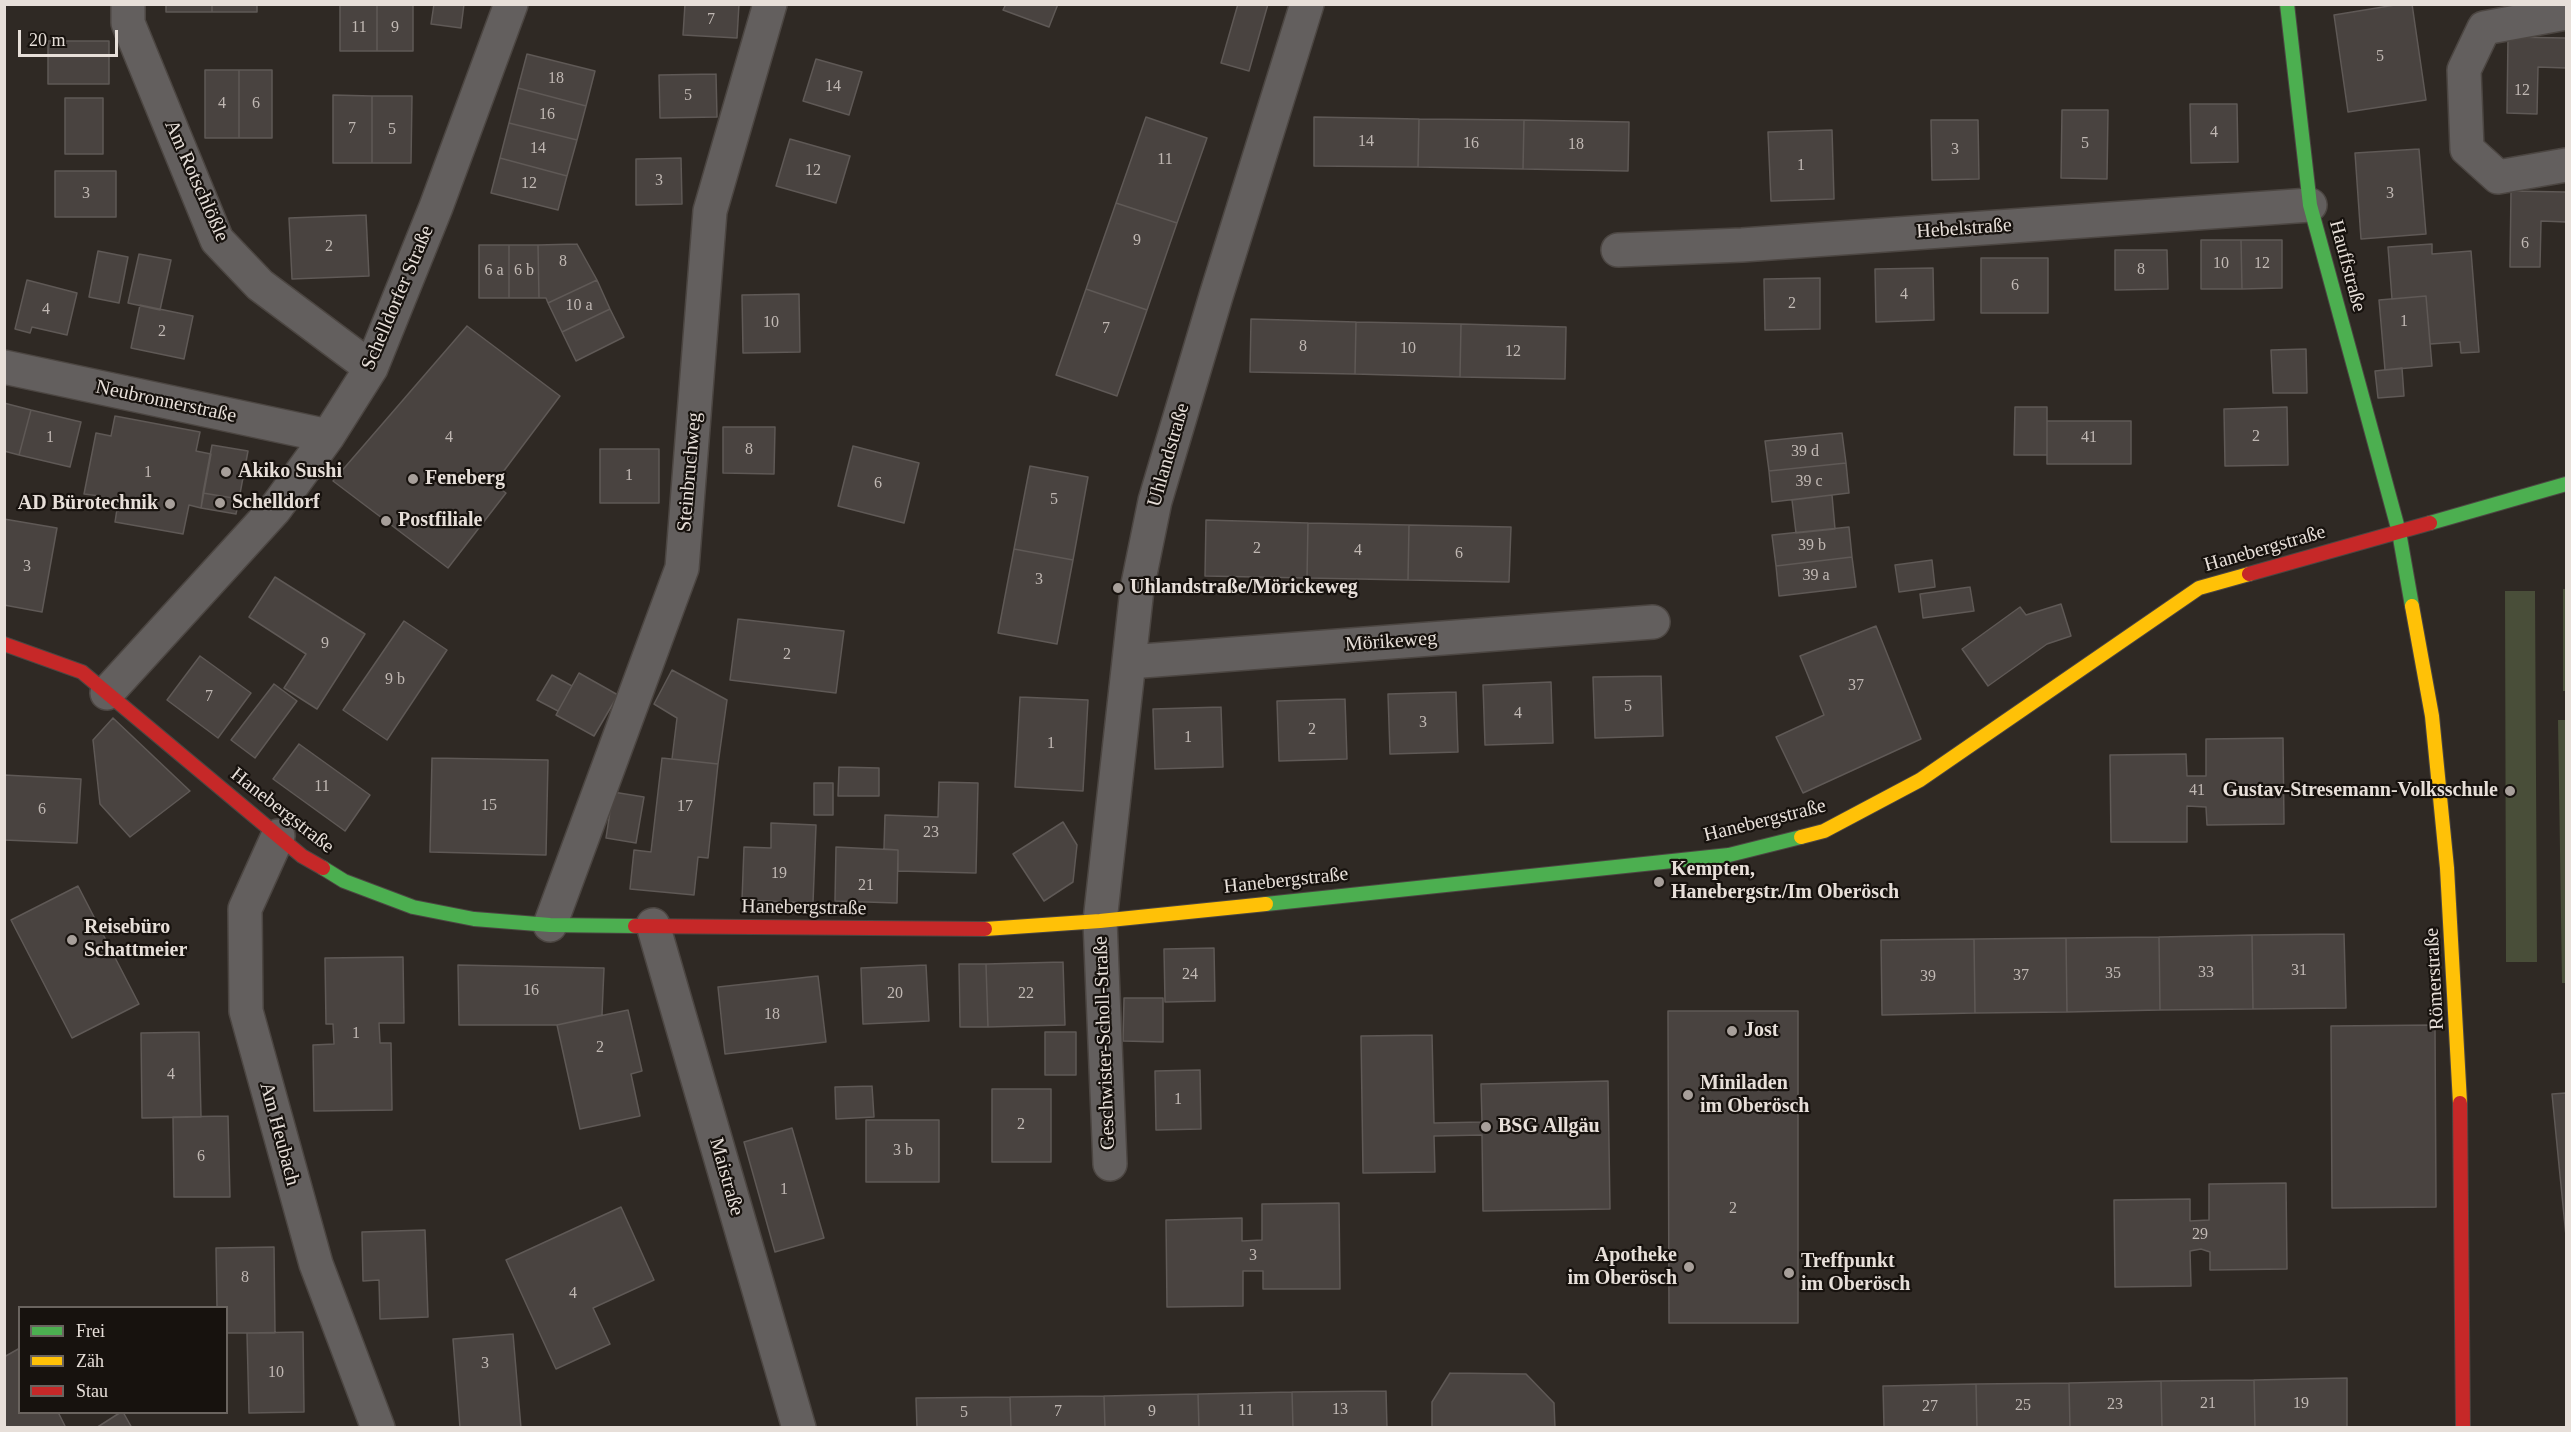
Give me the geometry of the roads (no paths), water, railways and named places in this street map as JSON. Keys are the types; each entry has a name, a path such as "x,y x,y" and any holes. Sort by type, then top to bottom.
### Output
{"street":[{"name":"Schelldorfer Straße","path":"107,693 275,509 328,436 371,368 436,207 511,4"},
{"name":"Steinbruchweg","path":"549,925 682,568 710,211 770,4"},
{"name":"Uhlandstraße","path":"1100,921 1137,590 1155,501 1307,4"},
{"name":"Hauffstraße","path":"2287,4 2310,205 2399,532"},
{"name":"Am Rotschlößle","path":"123,11 217,240 260,285 371,368"},
{"path":"2566,13 2484,28 2464,70 2467,149 2498,177 2566,165"},
{"name":"Hebelstraße","path":"1618,250 1742,245 2310,205"},
{"name":"Neubronnerstraße","path":"4,367 328,436"},
{"name":"Hanebergstraße","path":"4,644 82,672 302,856 344,881 413,907 474,919 549,925 965,930 1100,921 1729,855 1824,831 1920,780 2199,588 2566,484"},
{"name":"Römerstraße","path":"2399,532 2432,717 2447,868 2460,1076 2463,1428"},
{"name":"Mörikeweg","path":"1129,662 1653,622"},
{"name":"Am Heubach","path":"278,836 245,909 246,1011 316,1264 378,1428"},
{"name":"Geschwister-Scholl-Straße","path":"1100,921 1110,1164"},
{"name":"Maistraße","path":"653,925 799,1428"}],"place":[{"name":"Akiko Sushi","path":"226,472"},
{"name":"Feneberg","path":"413,479"},
{"name":"Schelldorf","path":"220,503"},
{"name":"AD Bürotechnik","path":"170,504"},
{"name":"Postfiliale","path":"386,521"},
{"name":"Uhlandstraße/Mörickeweg","path":"1118,588"},
{"name":"Gustav-Stresemann-Volksschule","path":"2510,791"},
{"name":"Kempten, Hanebergstr./Im Oberösch","path":"1659,882"},
{"name":"Reisebüro Schattmeier","path":"72,940"},
{"name":"Jost","path":"1732,1031"},
{"name":"Miniladen im Oberösch","path":"1688,1095"},
{"name":"BSG Allgäu","path":"1486,1127"},
{"name":"Apotheke im Oberösch","path":"1689,1267"},
{"name":"Treffpunkt im Oberösch","path":"1789,1273"}]}
